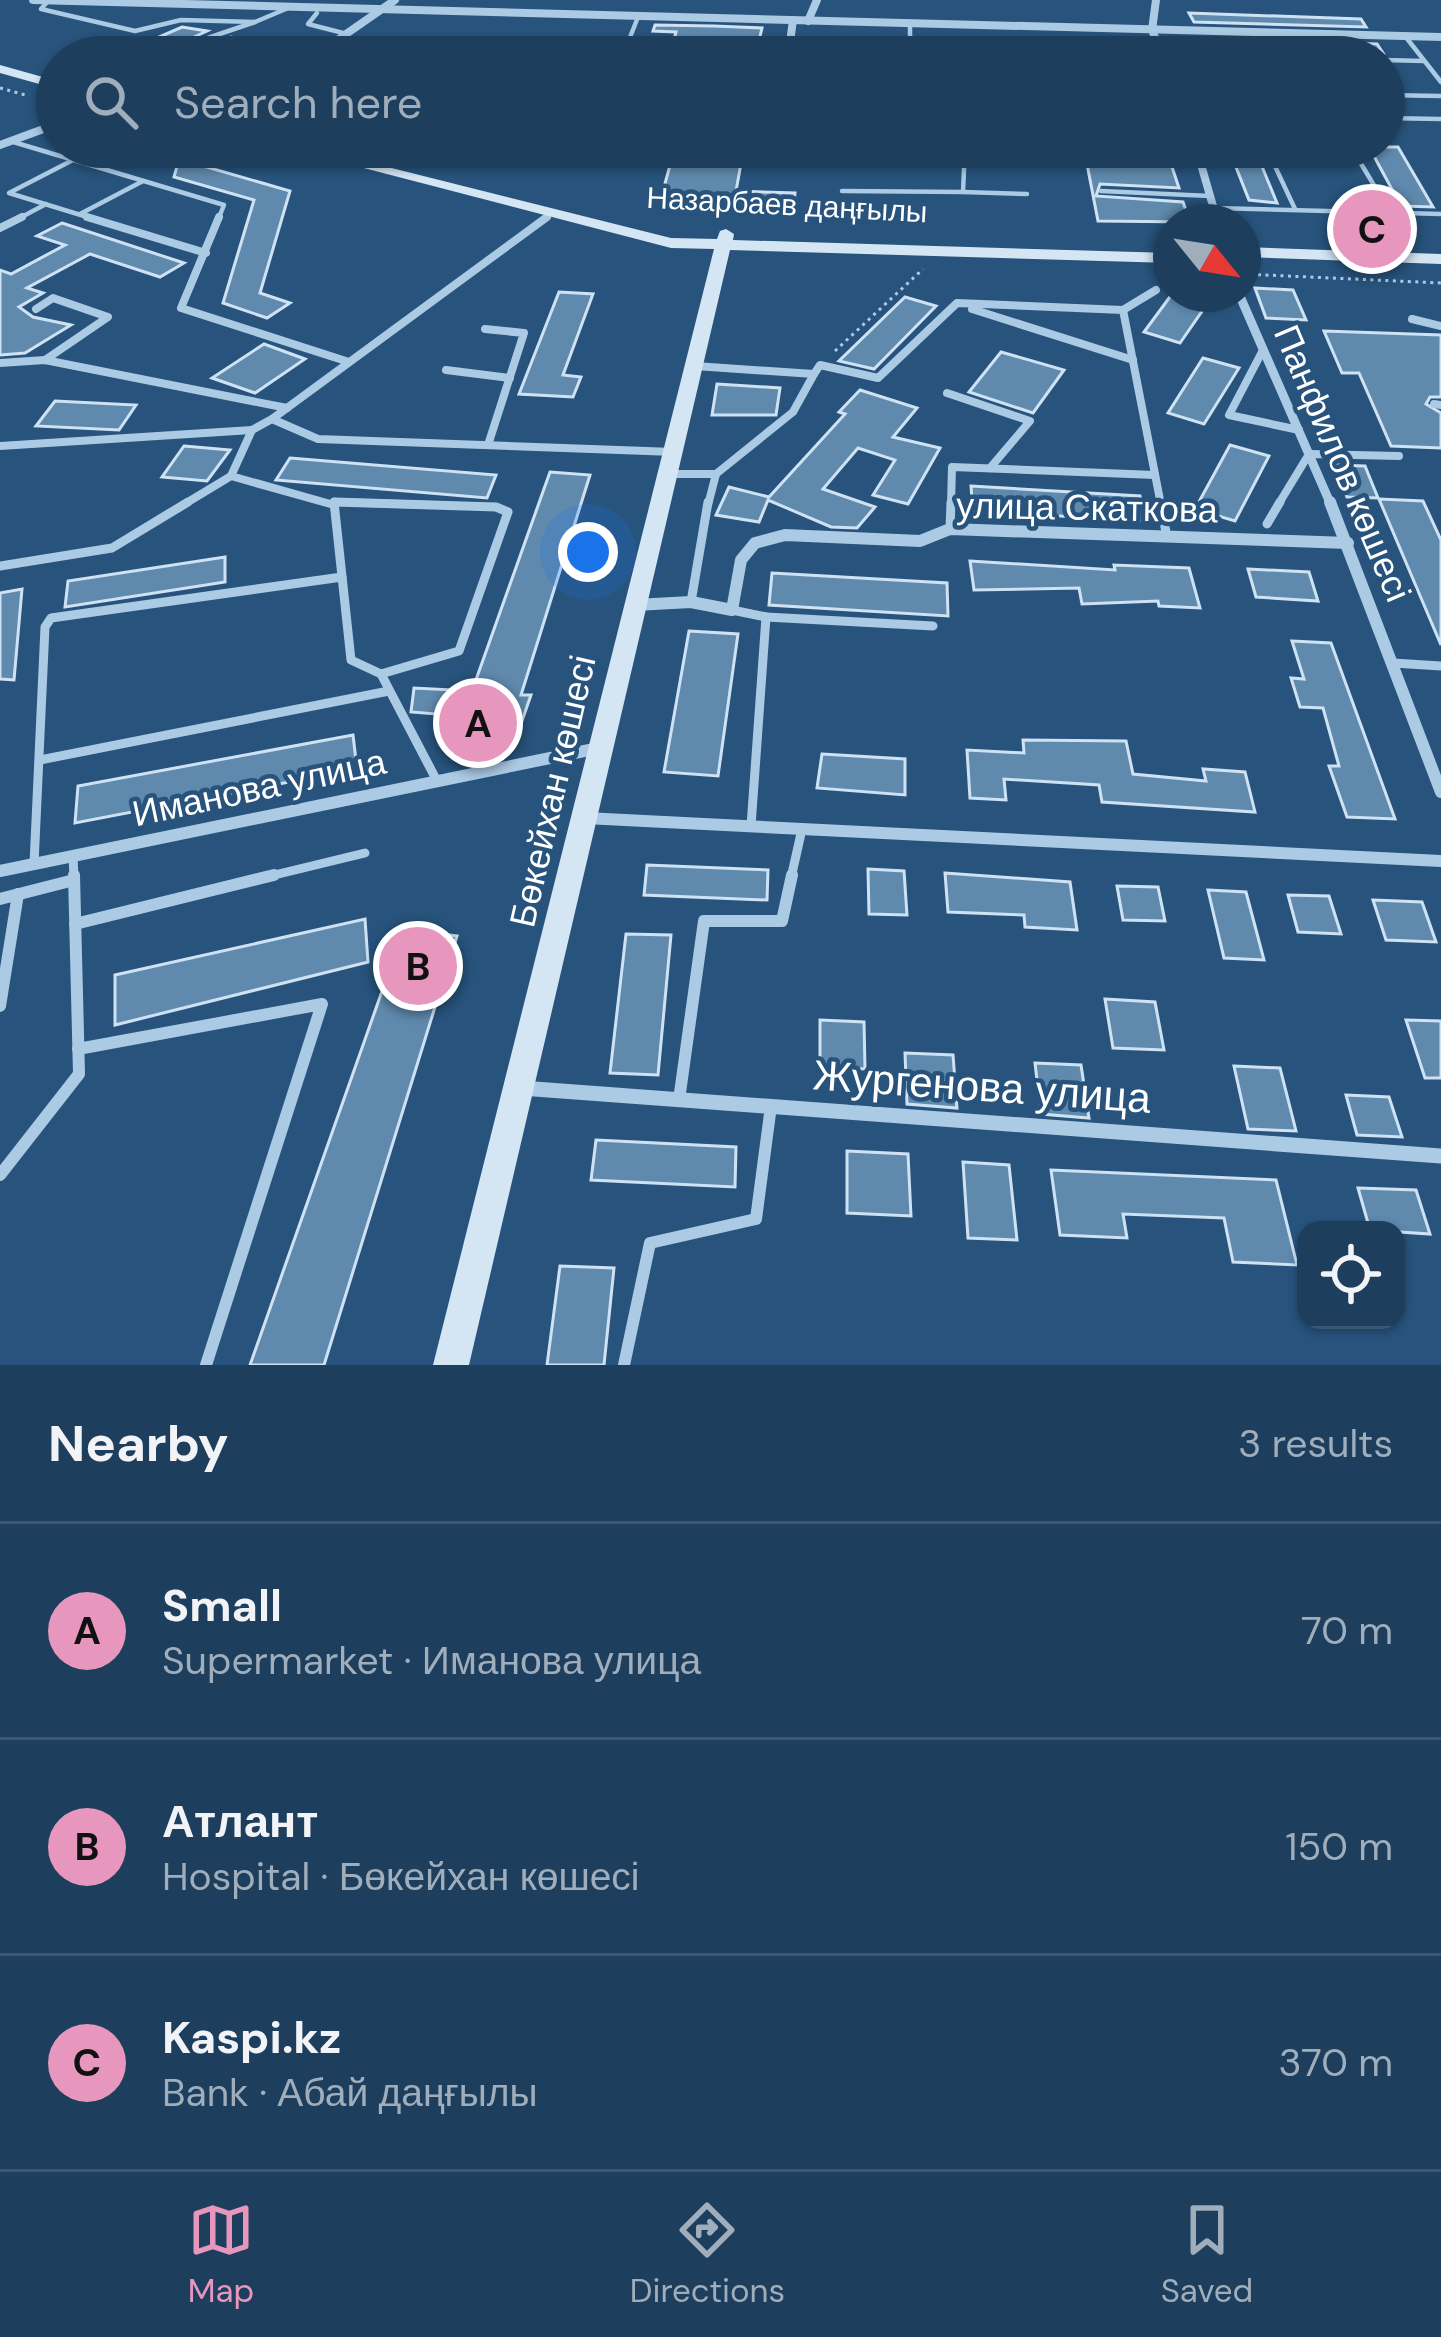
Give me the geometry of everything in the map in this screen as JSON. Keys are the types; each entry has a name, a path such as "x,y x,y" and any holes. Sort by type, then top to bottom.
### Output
{"main road":[{"path":"0,58 36,67"},
{"path":"0,70 36,79"},
{"name":"Назарбаев даңғылы","path":"369,168 671,243 725,240"},
{"name":"Назарбаев даңғылы","path":"418,168 636,225 725,240"},
{"path":"725,240 1153,253"},
{"name":"Бөкейхан көшесі","path":"451,1365 725,240"},
{"path":"1261,257 1441,263"}],"street":[{"path":"33,0 1441,38"},
{"path":"344,36 395,0"},
{"path":"808,21 817,0"},
{"path":"1154,36 1156,0"},
{"path":"791,36 793,20"},
{"path":"5,143 36,132"},
{"path":"1202,168 1213,204"},
{"name":"Панфилов көшесі","path":"1247,312 1348,543 1440,789"},
{"name":"улица Скаткова","path":"732,610 741,560 754,543 785,535 920,541 950,529 1348,543"},
{"path":"634,605 691,602 732,610"},
{"name":"Иманова улица","path":"0,871 600,748"},
{"path":"583,818 1441,861"},
{"name":"Жургенова улица","path":"518,1088 1441,1156"}],"lane":[{"path":"49,0 41,9 135,31 182,20 254,22"},
{"path":"215,36 293,6"},
{"path":"317,14 308,25 347,34"},
{"path":"631,36 638,17"},
{"path":"910,23 910,36"},
{"path":"1405,36 1441,82"},
{"path":"1405,61 1424,61"},
{"path":"1405,95 1441,96"},
{"path":"1405,118 1441,119"},
{"path":"5,143 36,151"},
{"path":"4,195 57,168"},
{"path":"100,168 224,205 181,308 349,362"},
{"path":"964,192 965,168"},
{"path":"1276,168 1295,209"},
{"path":"1364,168 1390,212"},
{"path":"80,214 143,181"},
{"path":"842,191 1027,194"},
{"path":"1101,191 1210,196"},
{"path":"4,195 206,253"},
{"path":"0,228 46,204"},
{"path":"1261,209 1441,214"},
{"path":"0,446 252,430 548,216"},
{"path":"695,366 818,369 878,378 956,303 1123,310 1153,292"},
{"path":"36,309 53,298 108,317 45,360"},
{"path":"956,303 1133,360"},
{"path":"1123,310 1167,537"},
{"path":"1412,319 1441,326"},
{"path":"484,329 524,332 488,445"},
{"path":"1263,350 1229,416 1299,430"},
{"path":"0,363 45,360 287,408"},
{"path":"691,602 698,541 716,474 794,412 818,369"},
{"path":"446,370 510,378"},
{"path":"947,393 1030,421 990,468"},
{"path":"272,419 318,439 488,445 671,463 716,474"},
{"path":"0,566 112,548 231,476 252,430"},
{"path":"1267,524 1309,454 1399,456"},
{"path":"950,529 952,467 1155,475"},
{"path":"231,476 334,502 508,512 459,651 381,674"},
{"path":"334,502 351,660 381,674 437,781"},
{"path":"34,864 46,627 51,618 63,612 342,577"},
{"path":"732,610 766,617 933,626"},
{"path":"751,826 766,617"},
{"path":"1393,663 1441,666"},
{"path":"40,760 389,691"},
{"path":"679,1100 704,922 782,921 802,829"},
{"path":"75,924 365,853"},
{"path":"0,1175 79,1074 74,856"},
{"path":"0,899 74,880"},
{"path":"0,1006 18,894"},
{"path":"78,1049 322,1004 206,1365"},
{"path":"624,1365 650,1243 756,1219 771,1106"}],"path":[{"path":"818,369 927,265"},
{"path":"1261,275 1441,283"}],"building":[{"path":"1189,13 1361,19 1366,27 1194,22"},
{"path":"655,25 762,28 760,36 675,36 676,32 653,31"},
{"path":"182,27 207,31 196,36 161,36"},
{"path":"1405,159 1433,207 1401,206 1380,168 1405,168"},
{"path":"176,168 210,168 290,191 260,293 290,303 267,318 223,303 254,200 174,177"},
{"path":"669,168 740,168 736,191 795,193 793,212 717,209 718,201 661,198"},
{"path":"1088,168 1172,168 1179,188 1100,184 1096,196 1183,202 1153,204 1153,222 1098,221"},
{"path":"1236,168 1263,168 1277,203 1249,200"},
{"path":"62,223 184,263 160,277 90,254 27,288 43,293 19,307 33,317 71,325 25,353 0,355 0,270 11,274 65,245 37,236"},
{"path":"1261,288 1293,290 1306,320 1266,318"},
{"path":"559,292 593,294 563,375 581,377 573,397 519,394"},
{"path":"905,297 936,306 874,369 839,361"},
{"path":"1159,312 1202,312 1180,343 1144,332"},
{"path":"1324,331 1441,335 1441,397 1430,397 1426,404 1441,413 1441,448 1391,446 1359,373 1342,373"},
{"path":"264,344 305,359 255,393 212,378"},
{"path":"1001,352 1064,370 1033,413 969,392"},
{"path":"1203,358 1239,368 1204,424 1168,413"},
{"path":"717,384 780,388 776,415 712,415"},
{"path":"860,390 917,408 893,437 940,448 908,504 873,495 895,460 858,448 823,489 875,507 857,528 831,527 768,500 759,522 716,515 729,487 769,497 845,414 839,412"},
{"path":"55,401 136,405 119,430 36,426"},
{"path":"1230,445 1269,456 1235,521 1195,509"},
{"path":"184,446 230,450 207,481 162,477"},
{"path":"290,458 496,475 487,498 276,480"},
{"path":"1334,465 1365,466 1378,498 1347,497"},
{"path":"550,472 590,475 521,695 531,695 522,721 411,712 414,688 472,691"},
{"path":"971,486 1140,496 1145,521 973,511"},
{"path":"1379,499 1423,501 1441,540 1441,645"},
{"path":"225,557 225,582 65,607 68,581"},
{"path":"970,561 1115,570 1114,565 1189,568 1200,608 1159,606 1158,601 1082,604 1079,588 974,590"},
{"path":"1248,569 1309,572 1318,601 1256,597"},
{"path":"772,573 947,583 948,616 769,605"},
{"path":"22,589 14,680 0,679 0,593"},
{"path":"689,631 738,634 718,776 664,772"},
{"path":"1292,641 1331,643 1395,819 1347,817 1329,766 1339,766 1323,708 1300,707 1291,678 1304,679"},
{"path":"353,735 357,769 75,823 78,786"},
{"path":"1023,740 1126,741 1133,774 1206,781 1203,769 1245,772 1255,812 1102,802 1099,785 1004,779 1006,800 970,798 967,750 1024,753"},
{"path":"822,754 905,759 905,795 817,788"},
{"path":"647,865 768,870 767,900 644,895"},
{"path":"868,869 904,871 907,915 869,914"},
{"path":"945,873 1070,882 1077,930 1025,927 1024,915 948,912"},
{"path":"1117,886 1158,887 1165,921 1123,920"},
{"path":"1208,890 1246,892 1264,960 1224,958"},
{"path":"1288,895 1329,896 1341,934 1298,932"},
{"path":"1373,900 1422,902 1436,942 1386,940"},
{"path":"365,919 368,962 115,1025 115,975"},
{"path":"404,929 457,936 324,1365 250,1365"},
{"path":"626,934 671,935 658,1075 610,1073"},
{"path":"1105,999 1155,1002 1164,1050 1113,1048"},
{"path":"820,1020 864,1022 865,1069 820,1067"},
{"path":"1406,1020 1441,1021 1441,1078 1425,1078"},
{"path":"905,1053 953,1055 957,1108 907,1104"},
{"path":"1035,1063 1081,1065 1089,1118 1041,1114"},
{"path":"1234,1066 1280,1068 1296,1131 1248,1129"},
{"path":"1346,1095 1389,1097 1402,1137 1357,1135"},
{"path":"596,1140 736,1147 735,1187 591,1180"},
{"path":"847,1151 908,1154 911,1216 847,1213"},
{"path":"963,1162 1009,1165 1017,1240 968,1238"},
{"path":"1051,1170 1276,1180 1297,1265 1233,1262 1224,1218 1123,1214 1127,1238 1060,1235"},
{"path":"1358,1188 1416,1190 1430,1234 1405,1232 1405,1221 1367,1221"},
{"path":"560,1266 614,1268 604,1365 547,1365"}],"place":[{"name":"Kaspi.kz","path":"1372,229"},
{"name":"Small","path":"478,723"},
{"name":"Атлант","path":"418,966"}]}
